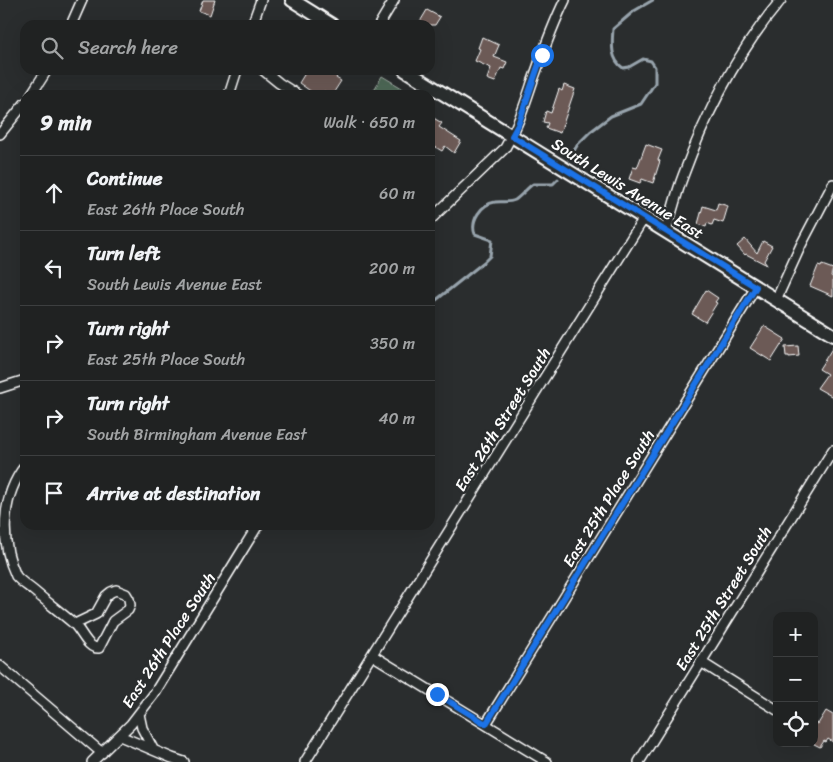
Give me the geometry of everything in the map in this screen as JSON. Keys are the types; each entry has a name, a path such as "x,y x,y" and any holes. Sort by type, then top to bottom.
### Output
{"main road":[{"path":"292,0 324,20"},
{"name":"South Lewis Avenue East","path":"414,75 833,335"}],"street":[{"path":"73,20 82,0"},
{"path":"254,20 261,0"},
{"path":"382,20 394,0"},
{"path":"435,215 505,148 518,125 537,70 566,0"},
{"path":"666,231 682,178 714,101 746,48 782,0"},
{"path":"34,90 44,75"},
{"path":"231,90 235,75"},
{"path":"269,75 290,90"},
{"path":"0,134 20,109"},
{"path":"776,300 805,237 833,184"},
{"name":"East 26th Street South","path":"305,762 644,218"},
{"name":"East 25th Place South","path":"486,724 756,287"},
{"path":"0,388 20,382"},
{"name":"East 25th Street South","path":"639,762 833,450"},
{"path":"20,473 12,485 2,508 1,540 8,563 17,577 75,624 89,646 94,648 99,648 113,621 128,610 130,605 129,599 121,591 111,592 106,596 96,614 75,624"},
{"name":"East 26th Place South","path":"92,762 120,736 139,714 164,679 255,530"},
{"path":"372,655 547,762"},
{"path":"701,662 773,707"},
{"path":"0,666 102,753"},
{"path":"139,714 142,728 153,749"},
{"path":"120,736 184,762"}],"green space":[{"path":"382,76 402,88 401,90 374,90"}],"building":[{"path":"203,0 215,0 210,15 199,11"},
{"path":"427,10 440,17 435,25 435,20 421,20"},
{"path":"482,37 499,45 494,57 507,62 504,69 501,68 495,82 487,79 491,68 475,61"},
{"path":"304,75 338,75 336,78 341,81 335,90 309,90 299,83"},
{"path":"564,85 575,89 560,133 546,128 548,123 543,122 546,111 551,113 559,89 562,91"},
{"path":"435,119 442,123 439,127 461,141 454,153 445,146 442,151 435,147"},
{"path":"646,144 662,150 653,183 642,179 640,183 629,179 633,167 637,168"},
{"path":"718,203 728,206 723,223 714,220 712,225 707,223 706,227 698,224 703,206 716,210"},
{"path":"745,239 757,253 763,241 772,246 764,261 767,265 745,255 737,246"},
{"path":"822,265 833,269 831,276 833,277 833,296 810,286 818,266 821,267"},
{"path":"706,290 718,298 715,302 717,303 705,322 692,314"},
{"path":"764,326 785,339 771,361 750,348"},
{"path":"798,346 799,356 786,356 785,347"},
{"path":"833,347 833,397 817,388 827,374 819,369"},
{"path":"826,711 833,715 833,742 828,739 820,747 818,746 818,724"}],"waterway":[{"path":"569,159 578,144 590,132 611,116 641,104 655,83 655,67 651,61 643,59 629,67 623,68 616,60 612,45 613,29 634,11 653,0"},
{"path":"435,301 490,256 492,240 475,234 474,229 475,219 485,206 490,203 515,200 533,184 553,184 558,179"}],"route":[{"path":"437,694 486,724 756,287 512,136 518,125 542,55"}]}
